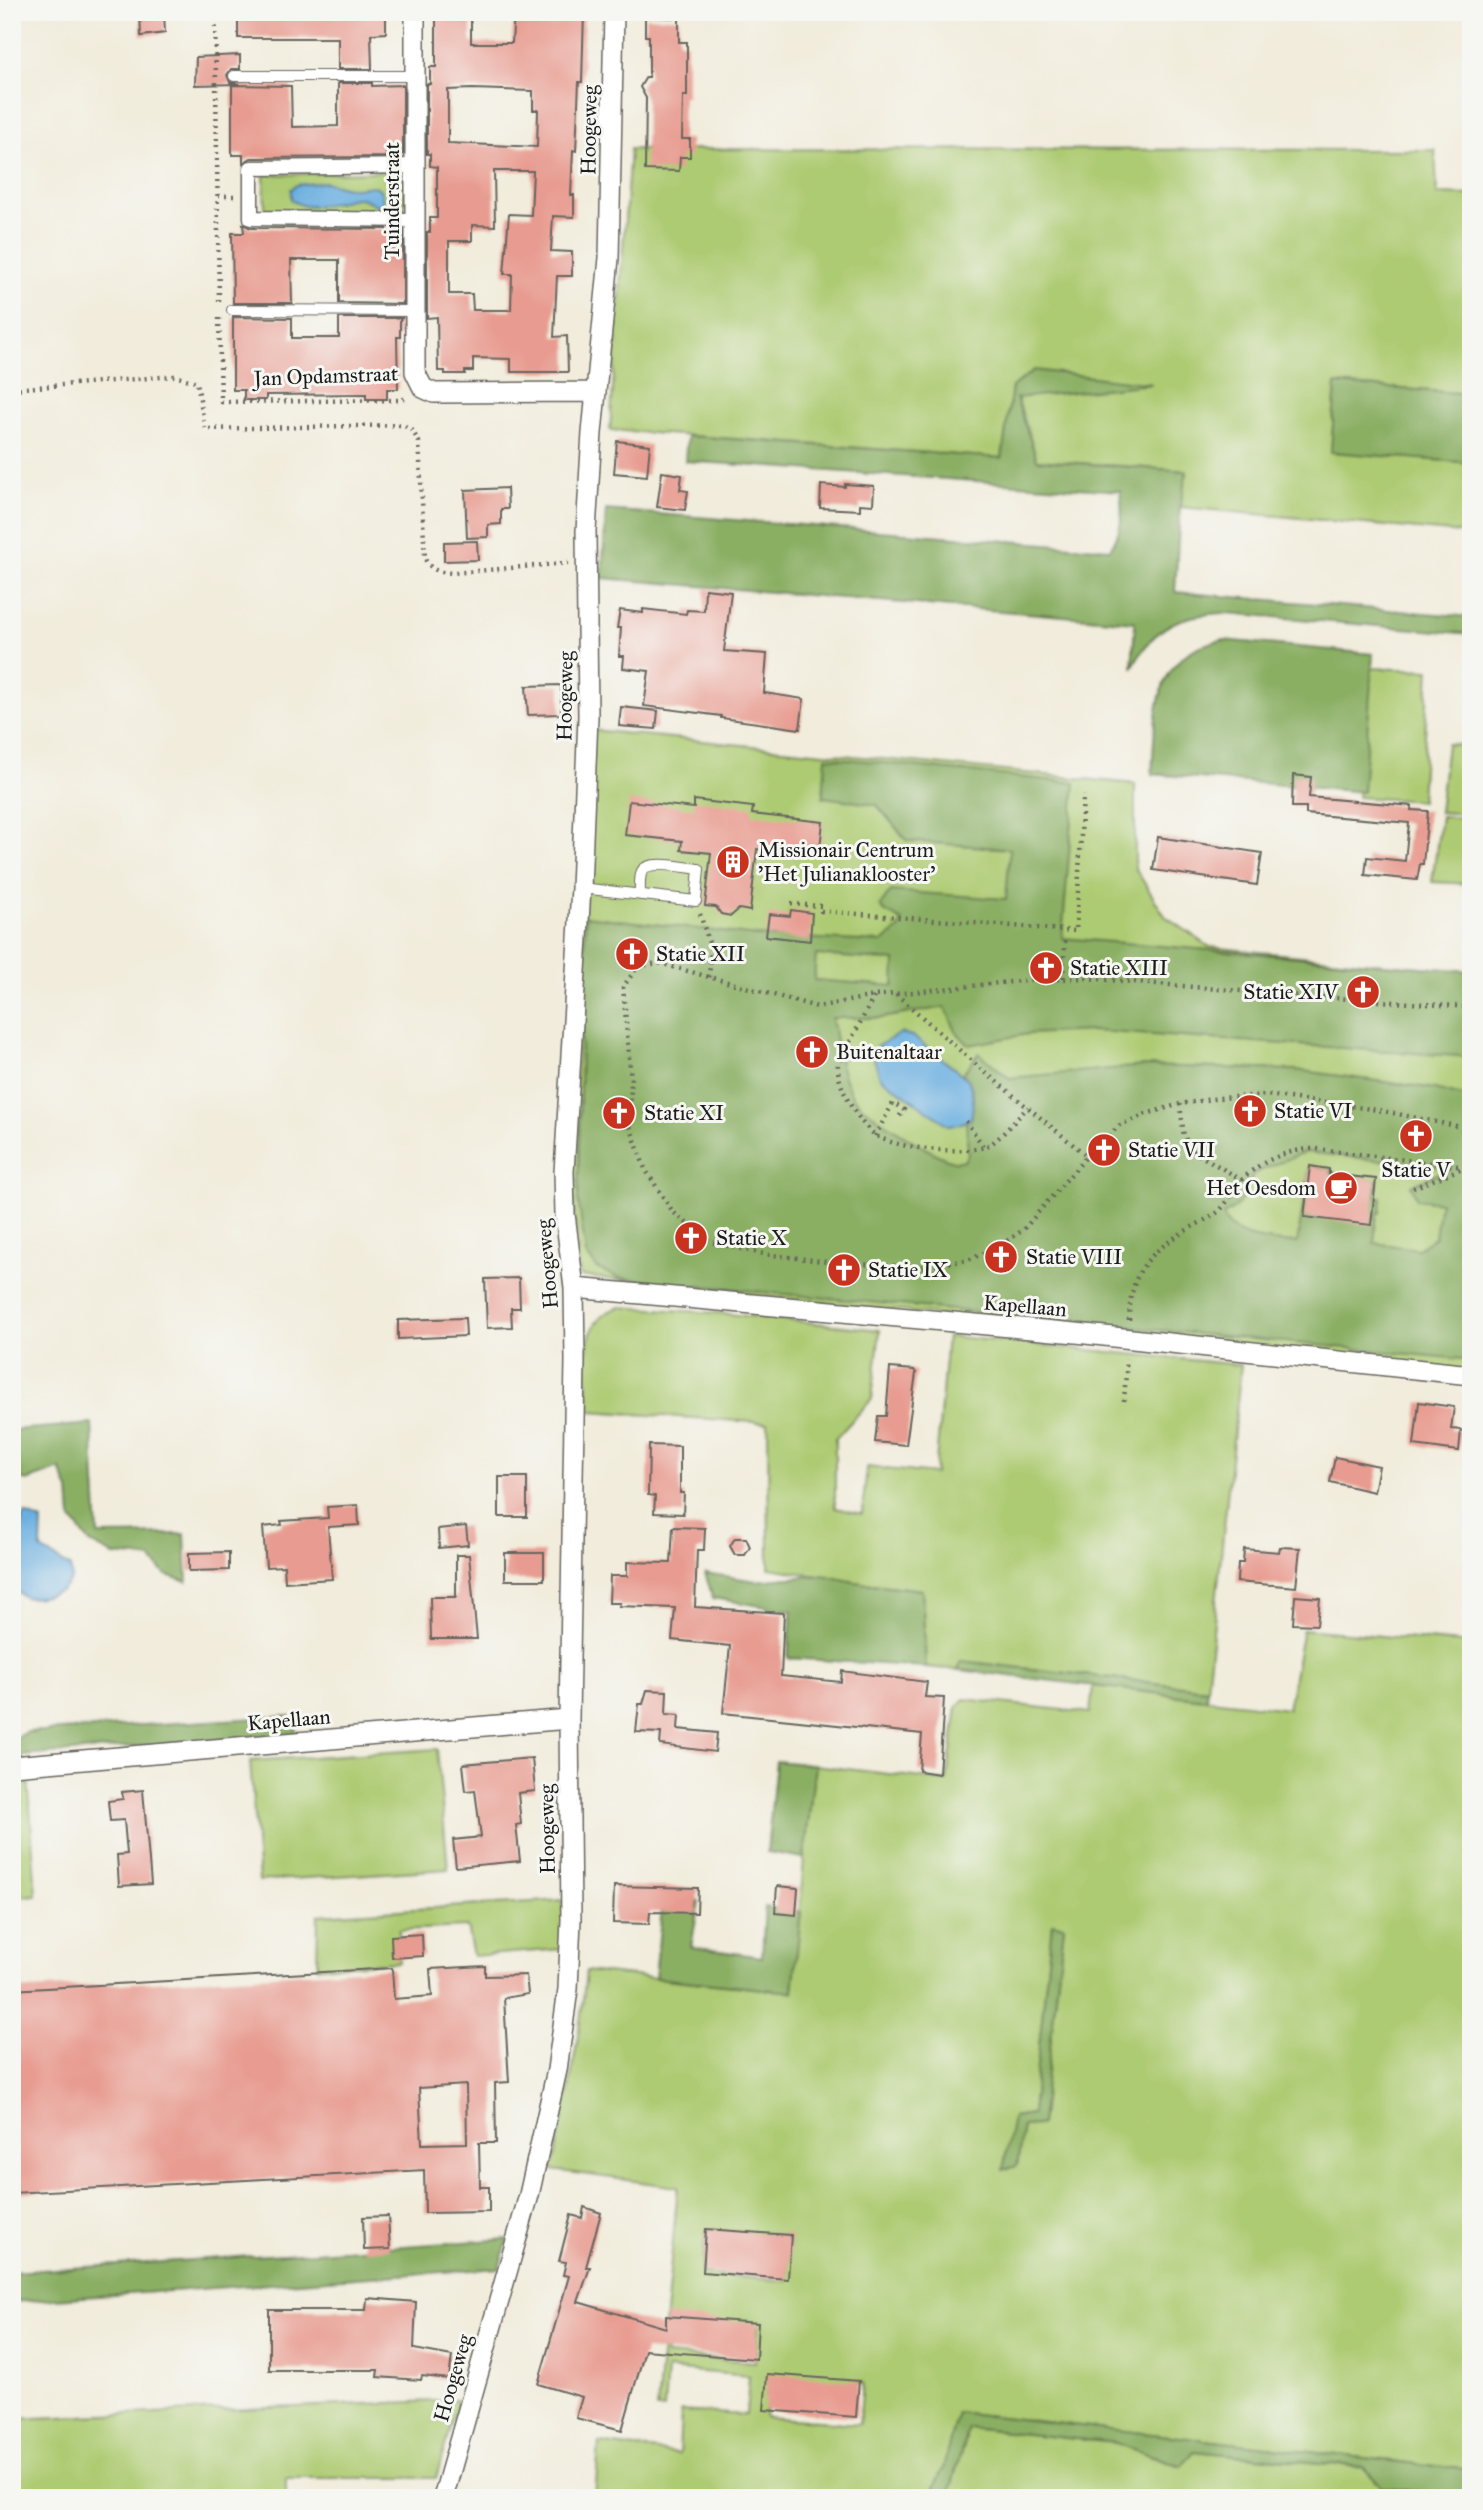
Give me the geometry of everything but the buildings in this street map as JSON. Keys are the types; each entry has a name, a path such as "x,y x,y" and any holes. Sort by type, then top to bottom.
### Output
{"street":[{"name":"Tuinderstraat","path":"415,12 415,372 423,388"},
{"name":"Hoogeweg","path":"443,2498 529,2195 557,2070 568,1989 571,1920 569,1719 575,1360 574,1288 565,1214 564,1172 588,716 586,519 609,258 614,12"},
{"path":"415,166 251,168 251,218 415,220"},
{"name":"Jan Opdamstraat","path":"423,388 433,393 596,392"},
{"name":"Kapellaan","path":"574,1288 1471,1375"},
{"name":"Kapellaan","path":"12,1766 569,1719"}],"lane":[{"path":"234,76 415,76"},
{"path":"232,310 415,311"},
{"path":"581,888 640,895 696,901 699,869 661,865 646,867 641,872 640,895"}],"path":[{"name":"Jan Opdamstraat","path":"215,12 221,402 402,400 423,388"},
{"path":"12,389 174,376 197,382 205,429 403,425 412,430 419,442 425,559 432,569 453,573 586,561"},
{"path":"791,904 821,906 821,911 1076,931 1083,795"},
{"path":"696,901 711,949 709,978"},
{"path":"1063,978 1066,938"},
{"path":"1471,1007 1086,978 1029,979 874,996 817,1007 659,963 638,966 624,987 631,1080 630,1126 645,1169 673,1212 710,1242 764,1254 838,1263 920,1267 968,1260 998,1247 1023,1230 1087,1156 1120,1125 1180,1104 1219,1098 1267,1096 1378,1110 1456,1126 1471,1133"},
{"path":"896,994 981,1069 1087,1156"},
{"path":"874,996 838,1064 837,1074 856,1113 875,1136 912,1147 951,1153 989,1145 1028,1107"},
{"path":"875,1136 893,1103 904,1110 899,1117"},
{"path":"1180,1104 1184,1137 1196,1153 1242,1180"},
{"path":"967,1121 983,1146"},
{"path":"1124,1401 1129,1300 1142,1265 1172,1239 1218,1212 1252,1170 1283,1154 1302,1148 1469,1165"},
{"path":"1413,1188 1469,1165"}],"green space":[{"path":"630,149 1435,150 1437,194 1471,195 1471,394 1336,384 1331,451 1471,463 1471,534 1180,507 1186,471 1037,460 1017,397 1147,384 1012,387 1002,458 610,430"},
{"path":"403,171 405,214 265,211 264,175"},
{"path":"1034,370 1152,384 1016,398 1037,460 1187,471 1180,507 1175,592 1471,617 1471,634 1227,613 1210,614 1182,620 1159,632 1140,653 1132,668 1135,622 602,578 606,510 1110,549 1121,521 1120,491 685,461 687,436 1002,458 1012,387"},
{"path":"1336,384 1471,394 1471,463 1331,452"},
{"path":"1223,640 1373,654 1363,792 1152,774 1157,709 1170,672 1182,657 1199,647"},
{"path":"1366,668 1429,670 1421,801 1358,797"},
{"path":"592,730 1135,784 1135,868 1165,916 1210,947 1471,973 1471,1373 580,1276 571,1174"},
{"path":"1447,744 1471,746 1471,814 1439,812"},
{"path":"826,757 1075,783 1062,938 1471,971 1471,1057 1093,1031 1028,1034 969,1045 957,1033 945,1007 881,1018 832,1018 842,1069 848,1088 859,1104 932,1152 955,1161 965,1160 968,1154 966,1121 971,1119 973,1106 970,1083 962,1074 979,1053 1009,1078 1144,1066 1296,1070 1430,1088 1471,1098 1471,1360 619,1278 598,1269 586,1254 578,1200 586,916 758,936 882,942 899,929 902,921 880,906 891,891 1006,899 1010,849 907,841 877,805 823,797","holes":["816,955 895,961 894,986 814,980","1304,1152 1452,1168 1411,1185 1417,1199 1440,1202 1435,1237 1418,1249 1374,1243 1377,1213 1380,1213 1381,1197 1376,1196 1378,1180 1331,1174 1331,1169 1310,1166 1297,1243 1244,1235 1228,1224 1223,1215 1239,1203 1253,1174"]},
{"path":"1441,816 1471,819 1471,884 1432,882"},
{"path":"620,1307 718,1313 880,1330 872,1399 835,1439 835,1508 862,1514 867,1467 935,1474 947,1336 1241,1365 1207,1689 961,1661 958,1670 926,1667 922,1590 769,1568 768,1423 590,1411 586,1365 590,1336 596,1323 606,1313"},
{"path":"92,1424 98,1535 185,1534 187,1582 166,1575 150,1558 113,1555 90,1543 71,1518 69,1490 60,1469 27,1481 12,1477 12,1430"},
{"path":"705,1573 756,1581 823,1575 855,1582 922,1590 926,1667 788,1658 792,1611 713,1598"},
{"path":"1303,1629 1471,1644 1471,2470 957,2412 943,2469 929,2498 595,2498 599,2443 679,2454 681,2411 746,2415 749,2376 667,2369 664,2409 657,2409 678,2187 552,2170 572,2071 586,1971 793,1992 815,1765 947,1781 957,1707 964,1699 1090,1713 1093,1686 1288,1709","holes":["1052,1924 1064,1926 1041,2124 1023,2126 1017,2166 1013,2117 1032,2114","706,2229 790,2236 787,2281 702,2274","669,2319 758,2327 755,2362 666,2355","768,2376 863,2383 859,2424 765,2417"]},
{"path":"961,1661 1207,1689 1206,1699 958,1670"},
{"path":"291,1716 297,1733 12,1757 12,1739 28,1732"},
{"path":"437,1749 448,1869 259,1881 250,1761"},
{"path":"776,1761 815,1765 804,1858 767,1852"},
{"path":"28,1776 36,1895 12,1897 12,1777"},
{"path":"663,1897 699,1901 691,1947 762,1957 765,1907 801,1912 793,1992 655,1978"},
{"path":"563,1900 563,1949 473,1956 467,1927 399,1930 399,1962 317,1967 318,1915"},
{"path":"1052,1923 1064,1926 1041,2125 1023,2126 1017,2166 1003,2170 1013,2117 1032,2114"},
{"path":"508,2239 499,2268 12,2302 12,2272"},
{"path":"458,2400 436,2478 286,2478 286,2498 12,2498 12,2419"},
{"path":"957,2412 1471,2470 1471,2497 1383,2488 1363,2467 1194,2451 1182,2466 1116,2443 968,2428 948,2498 929,2498 943,2469"},
{"path":"968,2428 1116,2443 1181,2466 1194,2451 1363,2467 1383,2488 1471,2498 948,2498"}],"water":[{"path":"324,182 350,188 374,186 380,191 383,204 378,206 360,198 306,206 291,199 291,189 297,185"},
{"path":"901,1033 912,1036 968,1079 973,1099 971,1119 948,1125 880,1077 874,1059 876,1047"},
{"path":"25,1514 42,1521 41,1549 70,1567 72,1578 62,1591 27,1598 12,1589 12,1537"}],"place":[{"name":"Missionair Centrum 'Het Julianaklooster'","path":"733,862"},
{"name":"Statie XII","path":"632,954"},
{"name":"Statie XIII","path":"1046,968"},
{"name":"Statie XIV","path":"1363,992"},
{"name":"Buitenaltaar","path":"812,1052"},
{"name":"Statie VI","path":"1250,1111"},
{"name":"Statie XI","path":"619,1113"},
{"name":"Statie V","path":"1416,1136"},
{"name":"Statie VII","path":"1104,1150"},
{"name":"Het Oesdom","path":"1341,1188"},
{"name":"Statie X","path":"691,1238"},
{"name":"Statie VIII","path":"1001,1257"},
{"name":"Statie IX","path":"844,1270"}]}
